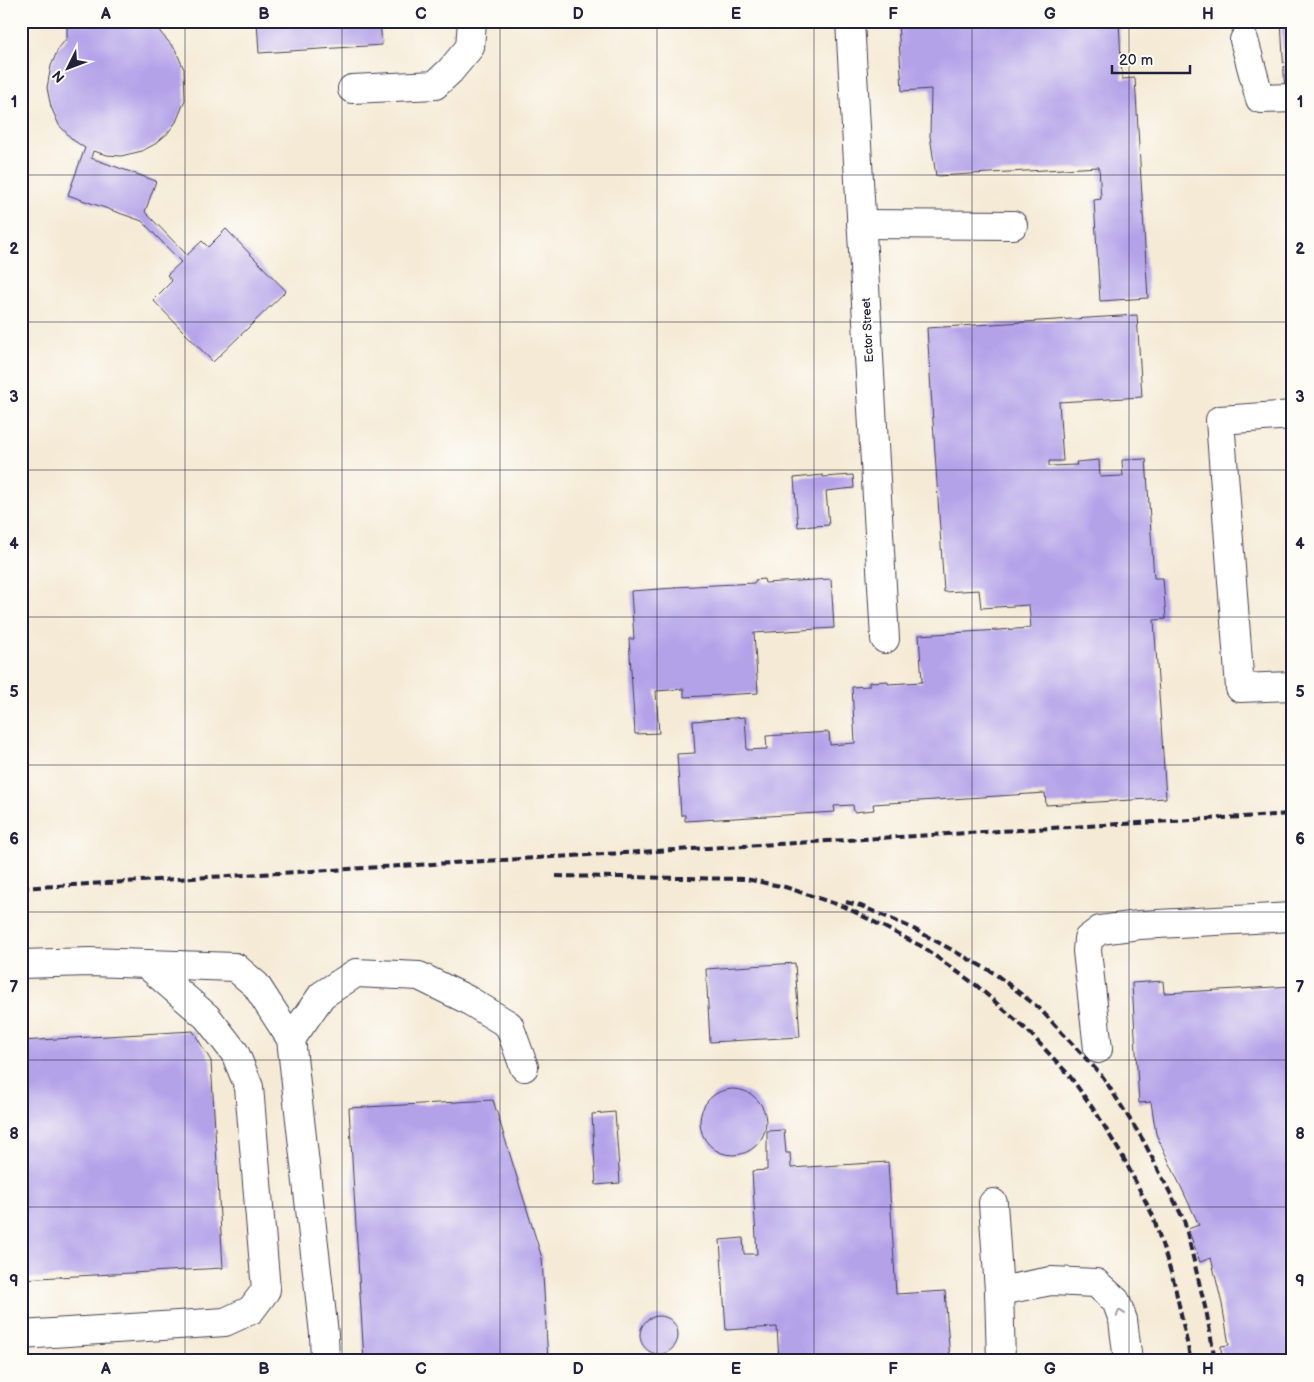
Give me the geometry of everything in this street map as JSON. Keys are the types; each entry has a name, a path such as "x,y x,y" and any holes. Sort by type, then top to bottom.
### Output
{"street":[{"path":"352,89 435,85 450,71 470,47 472,21"},
{"name":"Ector Street","path":"850,21 885,639"},
{"path":"1244,40 1260,99 1293,98"},
{"path":"862,224 1014,225"},
{"path":"1293,415 1220,420 1240,688 1293,686"},
{"path":"1098,1049 1087,952 1088,939 1100,930 1139,925 1293,917"},
{"path":"21,964 90,962 235,967 256,985 291,1038 324,1334 324,1361"},
{"path":"21,1335 225,1322 251,1310 266,1290 249,1087 235,1053 207,1017 146,964"},
{"path":"291,1038 322,995 356,973 418,976 468,1000 509,1025 524,1067"},
{"path":"993,1203 999,1291 1001,1361"},
{"path":"999,1291 1051,1281 1096,1283 1116,1301 1123,1320 1128,1361"}],"building":[{"path":"67,21 159,21 160,32 175,49 184,69 185,100 176,122 167,134 155,144 142,151 121,156 93,151 91,158 156,181 145,212 187,255 202,241 208,247 226,229 286,291 213,362 153,300 172,281 167,275 181,262 142,221 68,195 85,148 73,140 59,125 51,107 47,88 51,66 58,49 67,38"},
{"path":"257,21 380,21 382,45 259,53"},
{"path":"898,21 1119,21 1122,79 1135,78 1148,298 1100,301 1094,200 1101,199 1099,167 936,176 930,136 931,89 902,91"},
{"path":"1281,21 1293,21 1293,91 1285,92"},
{"path":"1137,315 1142,397 1059,402 1063,461 1049,461 1049,466 1077,465 1076,462 1099,460 1100,477 1123,476 1122,460 1146,459 1154,578 1163,578 1166,619 1154,620 1166,798 1046,805 1045,793 873,804 874,810 854,812 853,805 834,806 835,812 685,821 685,815 681,815 677,754 695,753 693,721 745,717 747,750 767,749 766,736 829,732 830,745 855,743 852,687 869,686 869,682 888,681 888,684 922,682 919,635 1031,628 1029,605 981,608 979,590 944,592 927,328"},
{"path":"823,475 823,477 853,475 854,488 826,491 829,525 798,527 794,478"},
{"path":"764,579 765,583 831,579 834,628 754,633 758,693 684,697 684,689 656,691 659,733 635,734 629,639 634,639 631,591 755,583 755,580"},
{"path":"795,963 800,1037 710,1042 706,969"},
{"path":"1163,981 1164,993 1293,986 1293,1361 1222,1361 1221,1346 1229,1345 1211,1258 1200,1262 1188,1229 1199,1225 1156,1134 1151,1102 1139,1103 1132,983"},
{"path":"193,1031 211,1061 223,1268 21,1279 21,1041"},
{"path":"733,1089 745,1092 756,1099 763,1110 766,1122 763,1134 756,1145 745,1152 733,1155 721,1152 710,1145 703,1134 700,1122 703,1110 710,1099 721,1092"},
{"path":"493,1100 542,1258 548,1361 364,1361 349,1108"},
{"path":"615,1112 620,1183 596,1185 592,1114"},
{"path":"784,1130 786,1153 790,1153 791,1168 888,1162 896,1294 945,1291 950,1361 779,1361 777,1327 726,1330 720,1240 743,1238 744,1254 757,1254 752,1171 767,1170 767,1131"},
{"path":"659,1316 666,1317 672,1322 677,1328 677,1342 672,1348 666,1353 659,1354 652,1353 646,1348 641,1342 640,1335 641,1328 646,1322 652,1317"}],"railway":[{"path":"21,888 1293,814"},
{"path":"556,876 746,879 785,887 845,907 921,946 976,985 1027,1030 1069,1075 1097,1114 1124,1159 1153,1216 1174,1282 1191,1361"},
{"path":"846,902 861,906 912,928 994,973 1039,1008 1103,1077 1143,1140 1184,1220 1207,1315 1215,1361"}]}
